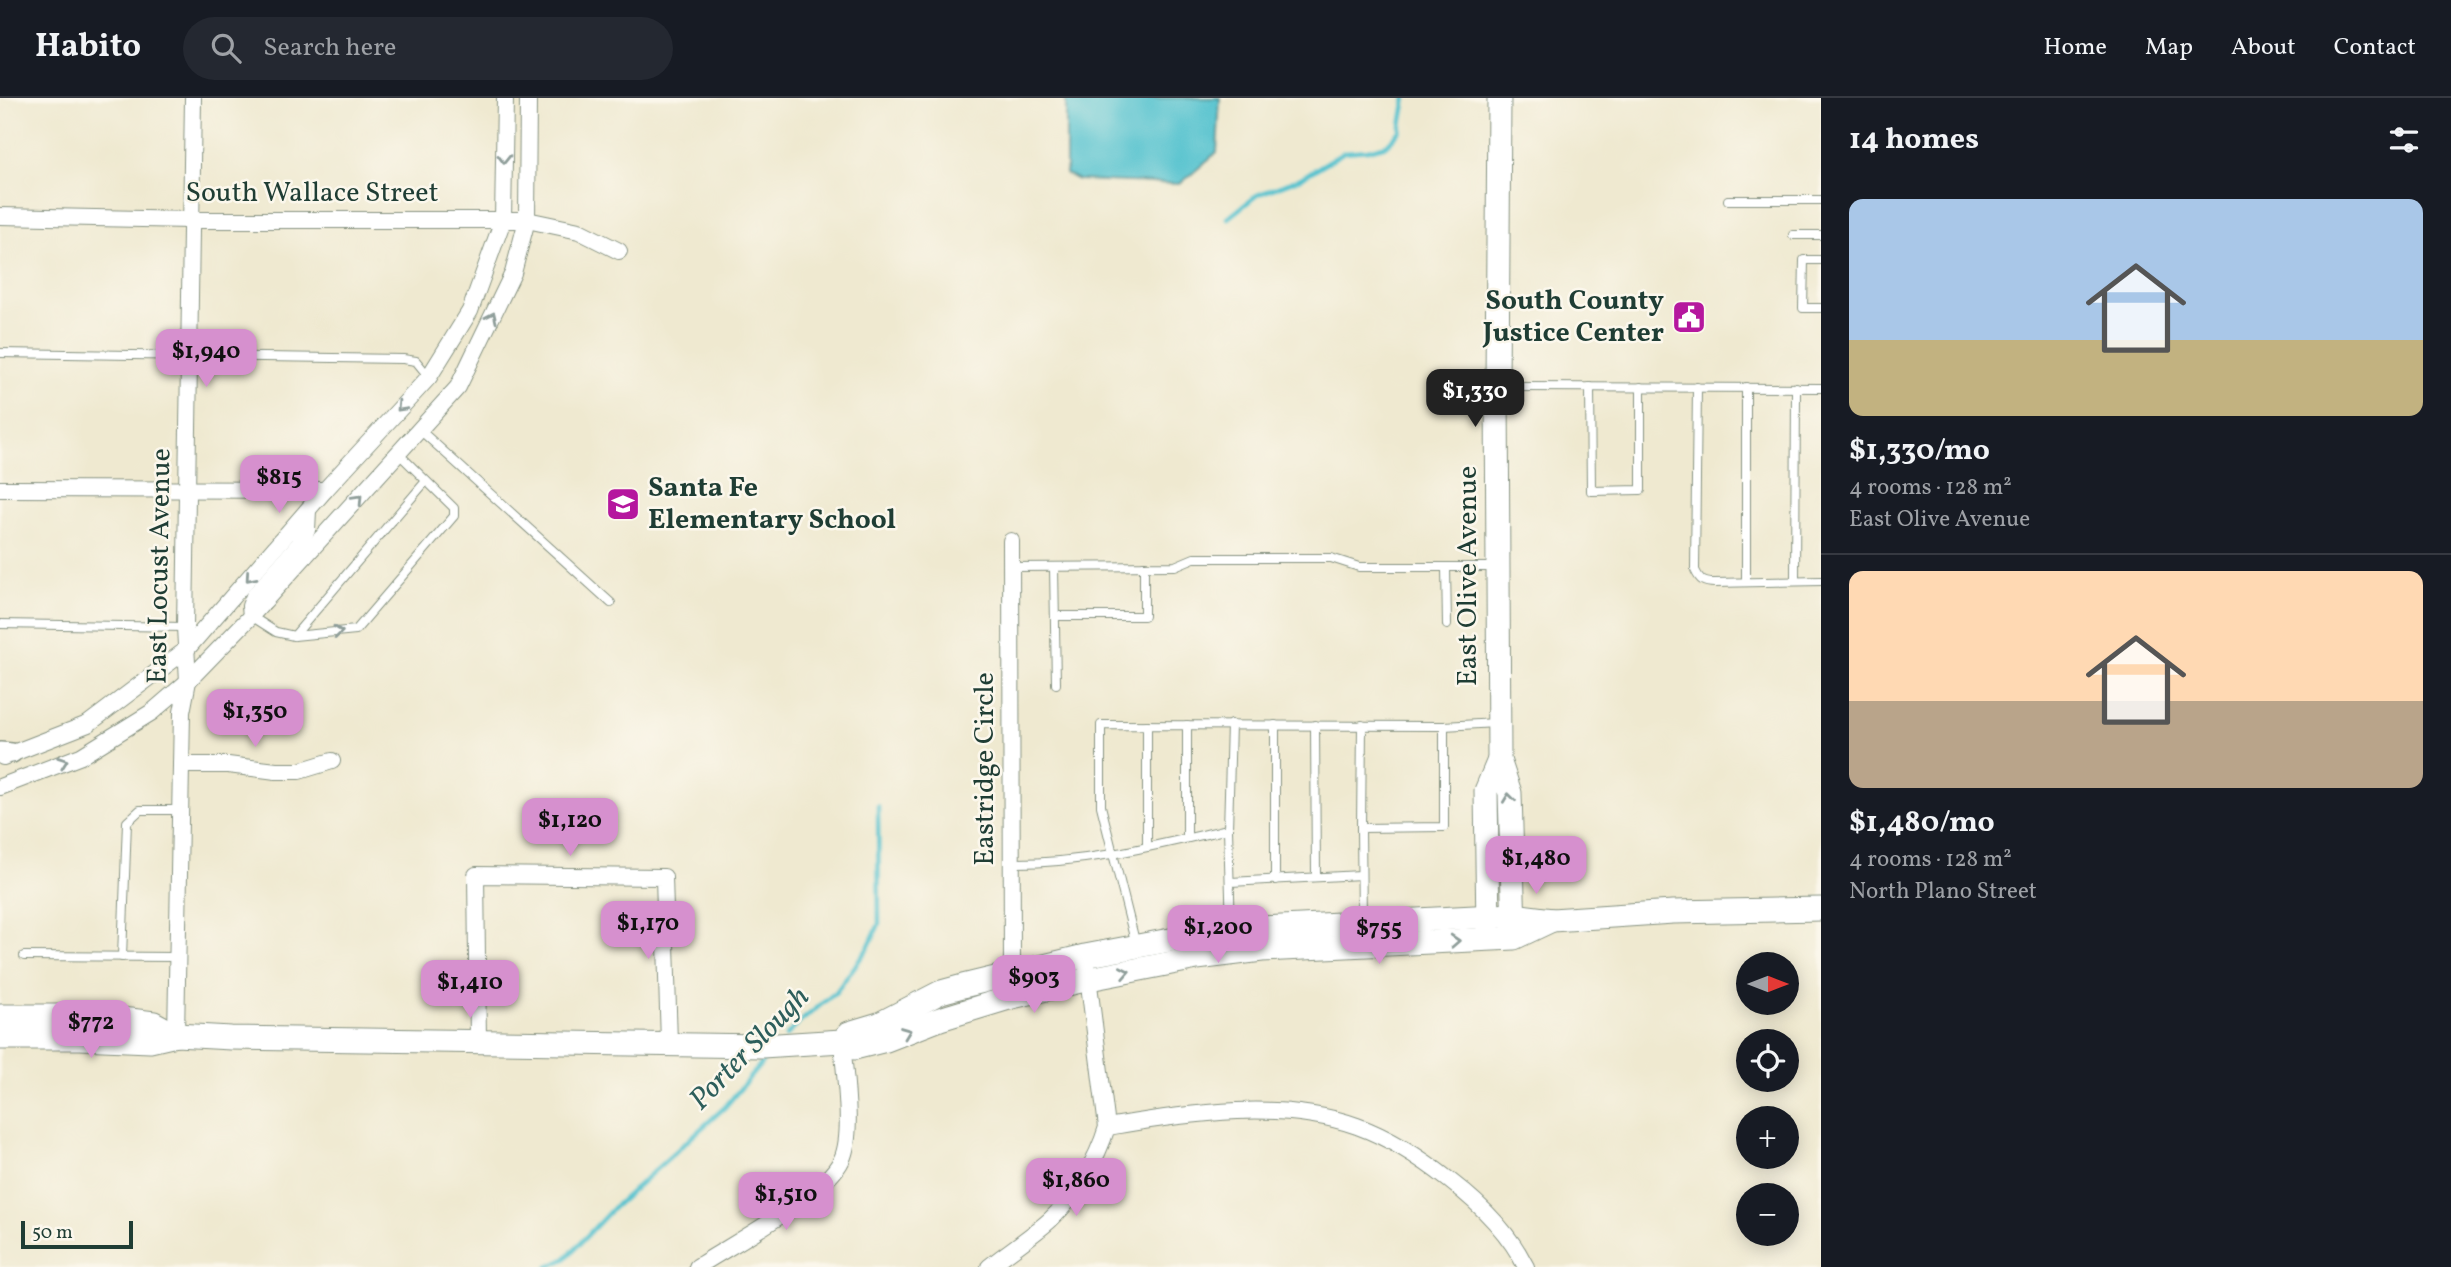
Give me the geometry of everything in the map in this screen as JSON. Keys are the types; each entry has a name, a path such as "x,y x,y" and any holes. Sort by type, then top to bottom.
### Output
{"main road":[{"name":"East Olive Avenue","path":"1499,98 1499,760 1510,793 1514,938"},
{"name":"East Olive Avenue","path":"1488,928 1486,792 1499,760"},
{"path":"1087,968 1154,966 1262,950 1488,928 1513,915 1552,920 1673,912 1821,909"},
{"path":"0,1038 150,1041 176,1035 762,1046 842,1041 854,1048 874,1044 940,1019 1012,986 1087,968 1136,946 1231,929 1362,922 1488,928 1514,938 1552,920"},
{"path":"1154,966 1165,953 1224,941 1231,929"},
{"path":"0,1016 84,1016 130,1020 153,1023 176,1035"}],"street":[{"name":"East Locust Avenue","path":"176,1035 182,712 188,681 185,627 186,490 193,98"},
{"path":"4,754 88,724 186,650 325,490 429,377 470,311 503,220 505,98"},
{"path":"0,787 81,756 152,712 188,681 251,616 458,387 513,273 527,220 528,98"},
{"name":"South Wallace Street","path":"0,216 190,220 527,220 579,232 619,251"},
{"path":"0,489 325,490"},
{"path":"251,616 250,606 254,596 300,543 307,530 308,510"},
{"name":"Eastridge Circle","path":"1011,541 1012,986"},
{"path":"181,765 299,771 332,761"},
{"path":"478,1041 475,875 664,877 669,1043"},
{"path":"989,1267 1051,1219 1089,1170 1101,1148 1107,1127 1087,968"},
{"path":"697,1267 793,1206 824,1182 842,1160 847,1113 842,1041"},
{"path":"1107,1127 1188,1114 1255,1111 1311,1114 1357,1126 1418,1156 1479,1204 1520,1253 1526,1267"}],"lane":[{"path":"1728,200 1821,200"},
{"path":"1793,235 1821,235"},
{"path":"1821,260 1804,260 1803,308 1821,308"},
{"path":"0,353 403,359 416,360 429,377"},
{"path":"1497,387 1821,388"},
{"path":"1590,387 1591,491 1641,490 1641,387"},
{"path":"1697,387 1695,570 1699,579 1705,583 1821,581"},
{"path":"1746,387 1746,582"},
{"path":"1795,581 1796,387"},
{"path":"420,430 611,603"},
{"path":"251,616 275,632 294,636 356,630 454,516 454,508 399,454"},
{"path":"294,636 426,481"},
{"path":"1011,568 1175,566 1194,558 1331,558 1359,567 1498,567"},
{"path":"1055,616 1144,616 1144,566"},
{"path":"1054,567 1056,684"},
{"path":"1446,567 1447,625"},
{"path":"0,624 185,627"},
{"path":"1136,946 1101,806 1101,725 1444,726 1499,723"},
{"path":"1231,724 1228,829 1231,929"},
{"path":"1147,725 1147,847"},
{"path":"1187,725 1187,838"},
{"path":"1275,725 1275,880"},
{"path":"1315,725 1316,877"},
{"path":"1362,725 1362,922"},
{"path":"1361,828 1444,827 1444,726"},
{"path":"122,957 127,822 140,810 180,810"},
{"path":"1011,863 1043,864 1113,854 1228,829"},
{"path":"1231,882 1361,875"},
{"path":"24,957 177,957"}],"water":[{"path":"1066,98 1220,98 1217,152 1180,184 1078,180 1066,174"}],"waterway":[{"name":"Porter Slough","path":"1228,218 1257,195 1301,178 1344,152 1387,145 1400,131 1406,98"},
{"name":"Porter Slough","path":"786,1036 836,992 868,948 879,924 878,806"},
{"name":"Porter Slough","path":"548,1267 565,1259 613,1208 725,1107 770,1053"}],"place":[{"name":"South County Justice Center","path":"1689,317"},
{"name":"Santa Fe Elementary School","path":"623,504"}]}
